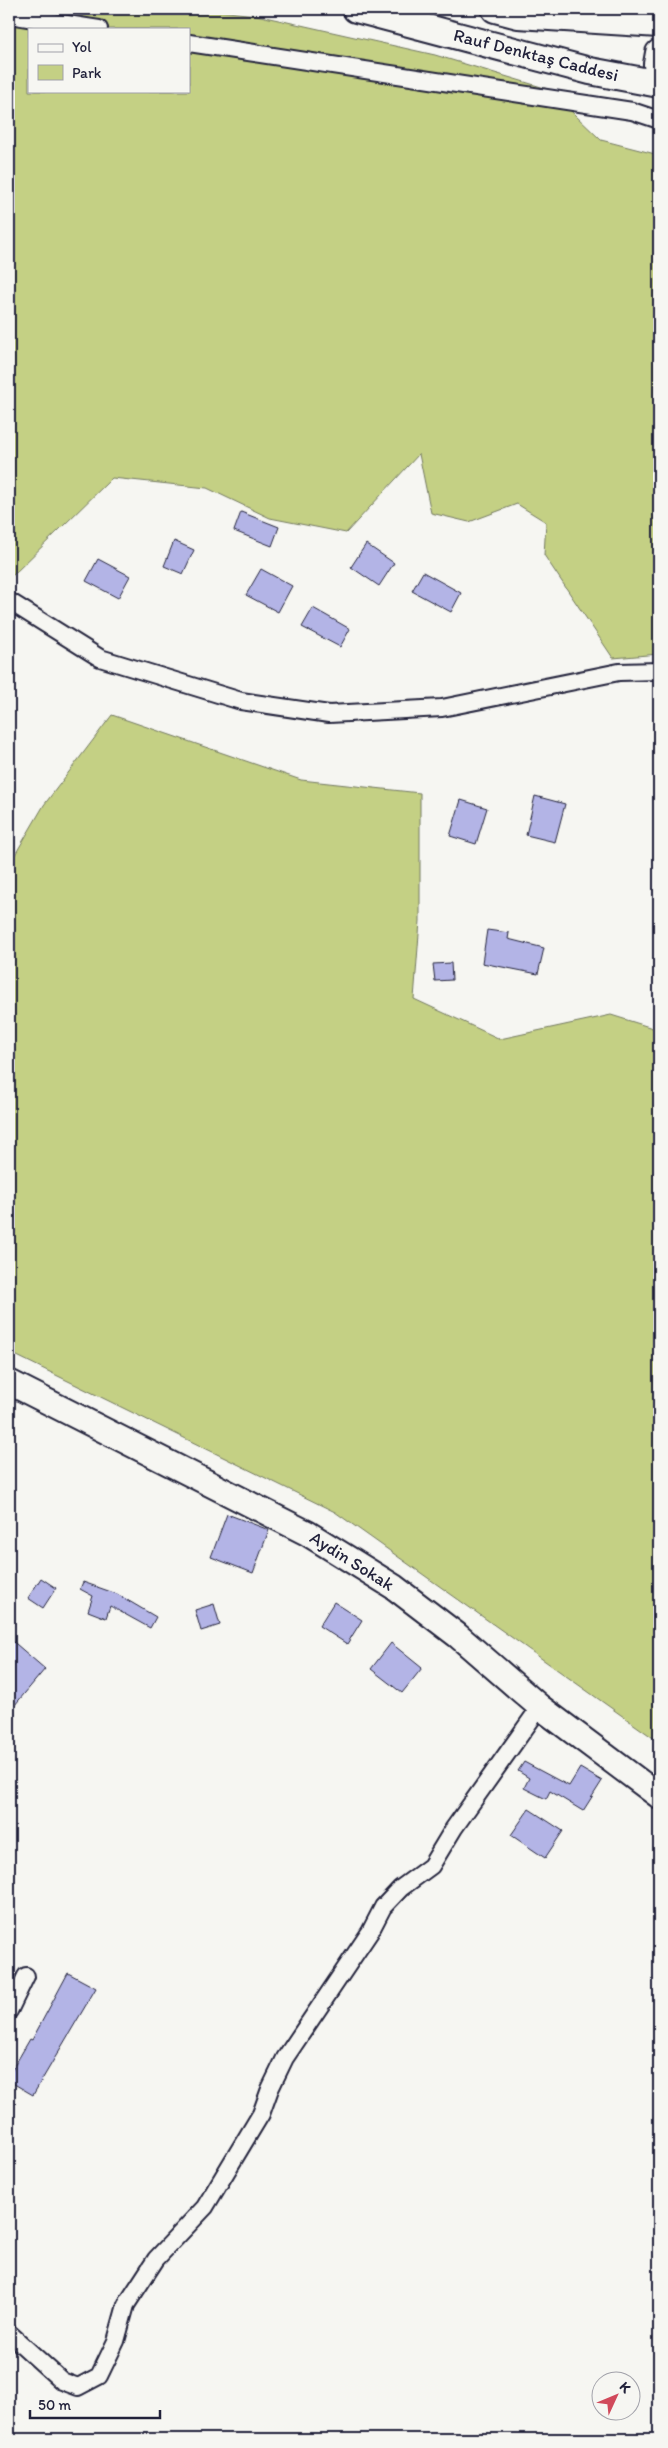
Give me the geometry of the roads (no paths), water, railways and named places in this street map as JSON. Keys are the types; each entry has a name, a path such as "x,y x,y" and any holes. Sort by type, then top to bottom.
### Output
{"main road":[{"name":"Rauf Denktaş Caddesi","path":"356,9 590,71 659,84"},
{"name":"Rauf Denktaş Caddesi","path":"495,9 518,15 568,14 659,24"},
{"path":"659,53 657,64 659,84"}],"street":[{"path":"9,15 94,28"},
{"path":"190,43 632,112 659,120"},
{"path":"9,601 100,658 241,701 329,714 442,708 619,672 659,671"},
{"name":"Aydin Sokak","path":"9,1382 315,1538 394,1587 457,1635 540,1707 659,1796"},
{"path":"9,2333 62,2382 78,2387 99,2376 116,2342 126,2305 156,2259 205,2207 261,2114 270,2089 285,2058 370,1932 383,1907 401,1888 431,1866 454,1828 540,1707"},
{"path":"9,2011 26,1976"}]}
